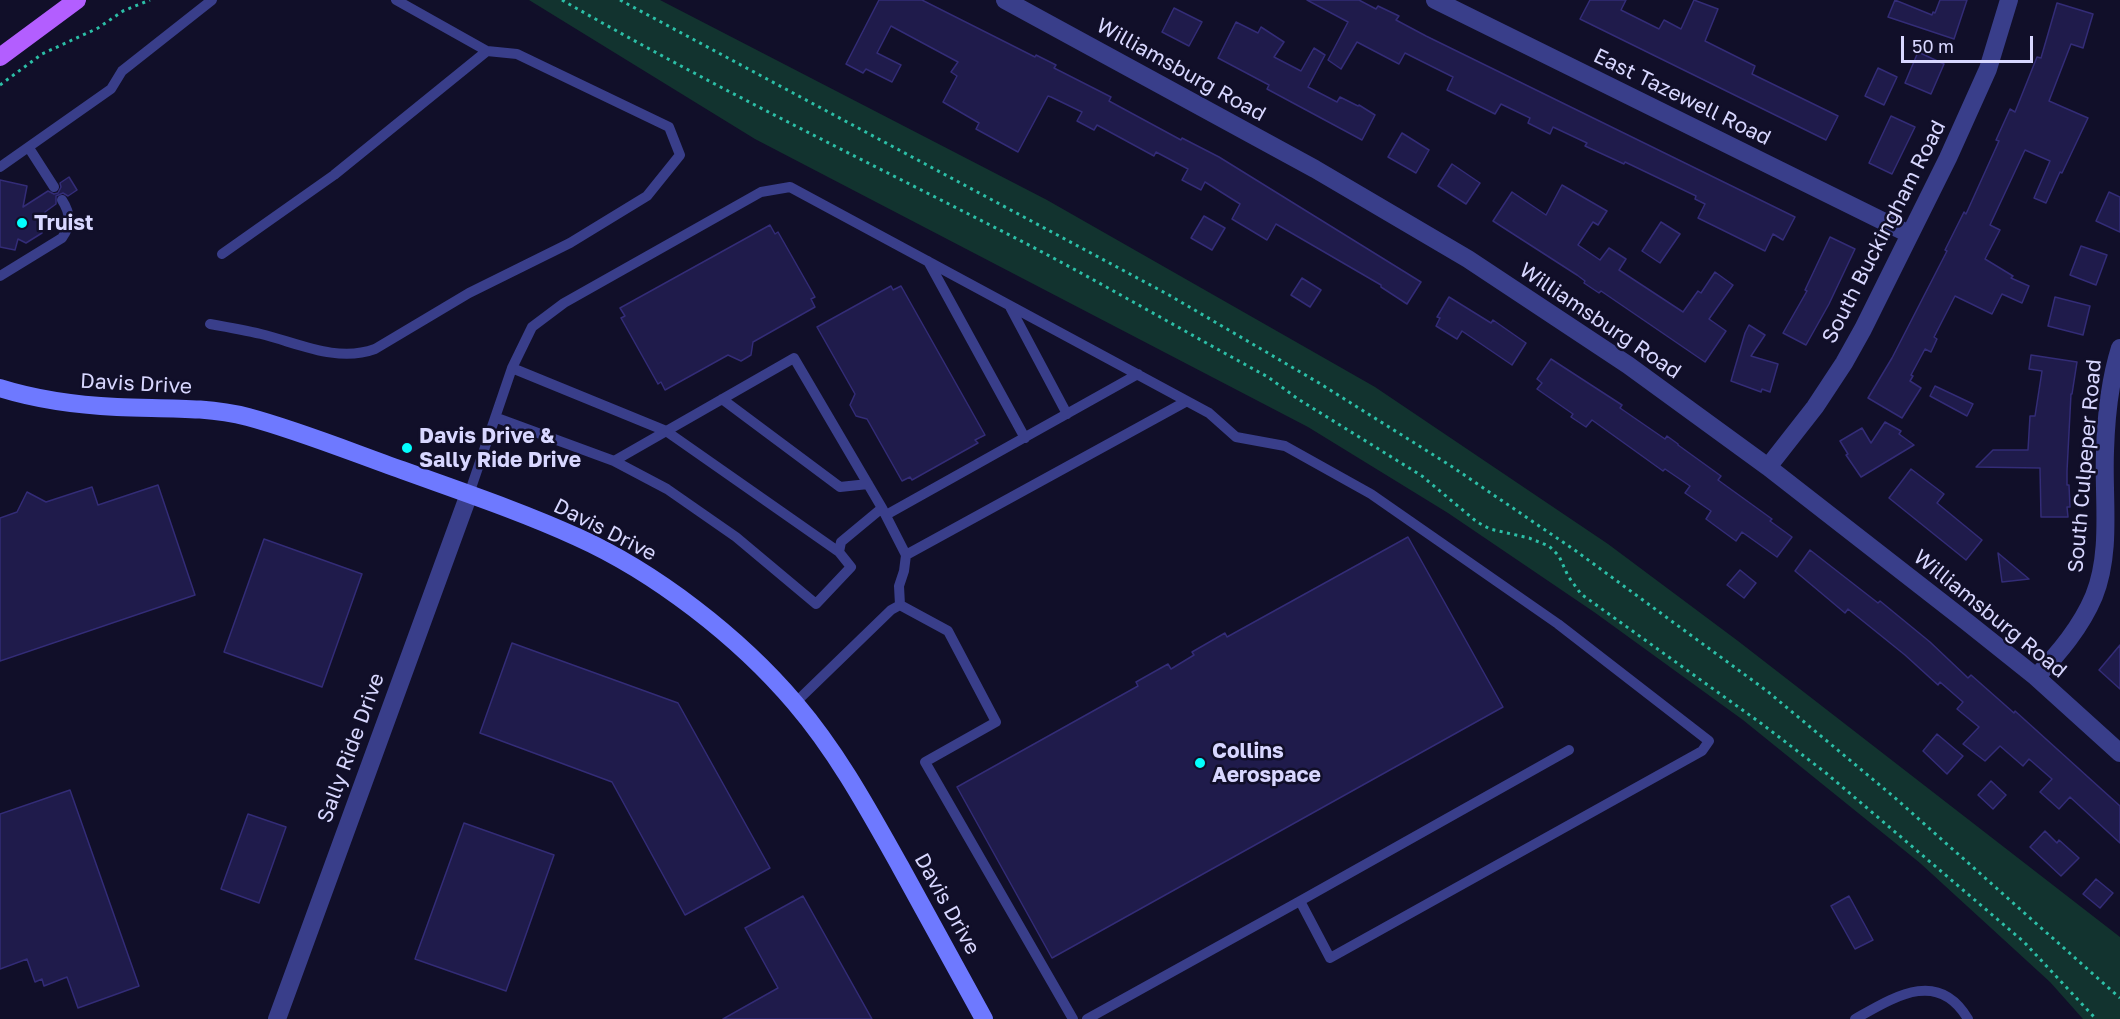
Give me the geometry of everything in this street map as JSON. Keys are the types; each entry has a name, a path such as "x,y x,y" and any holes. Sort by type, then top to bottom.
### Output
{"main road":[{"path":"0,57 77,0"}],"street":[{"name":"Williamsburg Road","path":"1005,0 1315,169 1468,260 1628,364 1768,467 2036,677 2120,753"},
{"name":"East Tazewell Road","path":"1435,0 1909,234"},
{"name":"South Buckingham Road","path":"1768,467 1809,415 1844,363 1863,329 1948,158 1988,69 2009,0"},
{"name":"South Culpeper Road","path":"2036,677 2078,627 2094,595 2103,559 2105,451 2110,399 2120,348"},
{"name":"Davis Drive","path":"0,388 78,405 191,409 244,416 287,428 469,494 580,538 657,582 724,634 795,703 852,783 984,1019"},
{"name":"Sally Ride Drive","path":"277,1019 469,494"}],"lane":[{"path":"0,167 111,89 122,71 212,0"},
{"path":"210,324 261,334 330,353 360,355 375,349 469,293 570,243 647,196 680,155 669,127 517,54 487,51 396,0"},
{"path":"222,254 334,175 487,51"},
{"path":"29,148 54,187"},
{"path":"469,494 512,368 532,327 564,303 761,192 790,187 1209,413 1236,437 1285,446 1371,494 1558,624 1709,741 1702,751 1330,958 1300,901"},
{"path":"0,276 62,238 69,228 70,218 62,200"},
{"path":"927,261 1025,438"},
{"path":"1009,305 1067,414"},
{"path":"614,461 794,358 884,512 906,555 904,571 898,586 900,605"},
{"path":"496,418 614,461 667,489 736,537 816,604 851,567 839,552 666,431 512,368"},
{"path":"839,552 841,542 884,512 1025,438 1138,375"},
{"path":"722,399 840,487 868,484"},
{"path":"906,555 1187,401"},
{"path":"795,703 891,610 900,605"},
{"path":"900,605 948,631 996,722 925,762 1073,1019"},
{"path":"1087,1019 1569,750"},
{"path":"1855,1019 1906,993 1925,990 1944,993 1961,1007 1968,1019"}],"path":[{"path":"0,85 42,54 98,28 123,11 150,0"},
{"path":"620,0 1168,295 1319,383 1451,466 1576,551 1767,692 1894,796 2120,998"}],"green space":[{"path":"529,0 660,0 1047,200 1375,387 1608,544 1738,641 2120,937 2120,1019 2083,1019 2050,982 1920,863 1743,720 1594,612 1448,513 1308,427 755,139"}],"building":[{"path":"879,0 922,0 1035,57 1036,55 1056,65 1054,68 1111,97 1109,101 1181,140 1182,138 1219,157 1421,282 1407,304 1381,285 1276,224 1267,240 1232,219 1240,204 1205,182 1201,190 1182,180 1188,169 1156,152 1154,156 1097,125 1094,130 1077,121 1082,112 1048,96 1018,152 976,129 979,123 943,102 957,76 951,72 958,62 891,26 877,53 901,65 892,82 866,69 863,73 846,64"},
{"path":"1307,0 1359,0 1376,9 1378,6 1399,16 1396,20 1426,36 1795,217 1783,240 1773,234 1765,251 1698,218 1705,204 1695,199 1696,196 1625,162 1624,164 1585,146 1587,143 1553,127 1550,134 1528,123 1530,118 1501,104 1495,114 1447,90 1453,77 1405,53 1399,64 1357,42 1341,69 1328,60 1348,22"},
{"path":"1590,0 1626,0 1621,10 1659,29 1664,20 1681,29 1694,0 1718,9 1705,41 1755,66 1752,74 1838,116 1826,140 1580,19"},
{"path":"1895,0 1932,15 1940,0 1967,0 1954,39 1888,17"},
{"path":"2057,3 2093,14 2083,48 2071,44 2049,101 2088,118 2046,203 2034,198 2050,161 2025,150 1990,225 2000,230 1985,259 2013,276 2011,278 2029,286 2022,303 2002,294 1992,314 1955,296 1934,337 1937,339 1931,352 1925,349 1911,375 1913,376 1910,381 1921,388 1902,418 1868,398 1892,358 1947,251 1945,250 1964,212 1966,214 1999,141 1996,140 2010,109 2015,112 2037,57 2041,58"},
{"path":"1174,8 1202,22 1189,46 1162,32"},
{"path":"1236,22 1258,33 1261,27 1284,42 1274,57 1301,71 1314,48 1325,55 1308,87 1337,102 1340,97 1375,115 1362,140 1267,89 1269,85 1218,58"},
{"path":"1918,52 1944,64 1931,94 1905,83"},
{"path":"1878,68 1897,77 1884,105 1865,96"},
{"path":"1891,116 1915,127 1892,174 1869,163"},
{"path":"1402,133 1429,150 1416,173 1388,157"},
{"path":"1452,164 1480,183 1466,204 1438,186"},
{"name":"Truist","path":"69,177 77,190 68,196 63,193 56,196 56,204 45,212 42,233 26,243 18,239 15,250 0,247 0,180 27,186 23,207 48,191 58,193 60,183"},
{"path":"1562,185 1607,211 1598,225 1593,222 1578,245 1600,260 1609,248 1626,259 1619,270 1683,312 1698,291 1701,293 1715,272 1733,285 1709,319 1726,331 1705,362 1493,221 1512,192 1546,215"},
{"path":"2109,192 2120,197 2120,232 2096,221"},
{"path":"1204,216 1225,228 1212,250 1191,238"},
{"path":"1661,222 1680,234 1660,263 1642,251"},
{"path":"770,225 775,234 778,232 815,297 811,299 815,307 753,342 751,355 741,361 728,355 665,390 661,382 658,384 621,318 625,316 620,308"},
{"path":"1830,237 1855,249 1829,304 1806,345 1783,333 1807,291 1805,290"},
{"path":"2081,246 2107,255 2096,285 2070,275"},
{"path":"1302,278 1321,290 1310,307 1291,295"},
{"path":"891,286 893,290 901,286 985,435 975,440 978,443 912,480 910,477 902,481 867,419 856,416 850,405 855,394 817,327"},
{"path":"1449,297 1491,323 1493,320 1526,343 1512,365 1462,331 1457,339 1436,326 1440,318 1437,317"},
{"path":"2055,297 2090,306 2083,335 2048,326"},
{"path":"1749,325 1765,335 1751,356 1778,364 1770,392 1762,389 1761,392 1731,381"},
{"path":"2031,355 2077,362 2071,394 2067,471 2070,507 2067,507 2068,517 2041,517 2040,468 1976,467 1993,450 2028,450 2030,416 2035,416 2042,371 2029,369"},
{"path":"1551,359 1622,405 1620,408 1665,439 1667,436 1721,476 1718,480 1772,519 1770,521 1792,537 1777,557 1742,532 1736,541 1706,519 1711,511 1685,493 1690,486 1665,469 1663,471 1592,420 1586,427 1571,417 1573,414 1537,389 1542,383 1537,379"},
{"path":"1935,386 1973,404 1967,416 1930,396"},
{"path":"1885,422 1901,431 1899,434 1914,445 1861,477 1846,455 1848,454 1840,441 1862,428 1871,443"},
{"path":"1911,469 1944,494 1937,503 1982,540 1966,560 1889,498"},
{"path":"158,485 195,595 0,661 0,518 17,512 27,492 46,502 92,487 98,505"},
{"name":"Collins Aerospace","path":"1408,537 1503,707 1052,958 957,787 1138,686 1136,682 1168,664 1171,669 1194,655 1192,652 1225,633 1227,637"},
{"path":"264,539 362,574 322,687 224,652"},
{"path":"1810,550 1878,603 1880,601 1930,642 1968,678 1971,675 2014,713 2015,711 2120,806 2120,843 2070,797 2059,809 2040,792 2052,779 2029,759 2023,766 2000,746 1985,761 1963,744 1979,727 1957,709 1963,702 1940,682 1938,685 1848,609 1845,613 1795,571"},
{"path":"1998,553 2029,579 2002,582"},
{"path":"1740,570 1756,583 1744,598 1727,585"},
{"path":"512,643 678,703 770,868 685,915 612,782 480,733"},
{"path":"2120,645 2120,689 2099,670"},
{"path":"1937,734 1963,756 1947,774 1923,751"},
{"path":"1991,781 2006,795 1993,809 1978,795"},
{"path":"70,790 139,986 78,1008 67,977 44,986 42,979 35,982 27,959 0,969 0,814"},
{"path":"248,814 286,827 259,903 221,889"},
{"path":"464,823 554,855 506,991 415,959"},
{"path":"2045,831 2057,843 2059,840 2079,858 2061,876 2030,847"},
{"path":"2096,879 2113,893 2100,908 2083,894"},
{"path":"803,896 872,1019 723,1019 778,988 745,928"},
{"path":"1849,896 1873,940 1855,949 1831,906"}],"place":[{"name":"Truist","path":"22,223"},
{"name":"Davis Drive & Sally Ride Drive","path":"407,448"},
{"name":"Collins Aerospace","path":"1200,763"}]}
